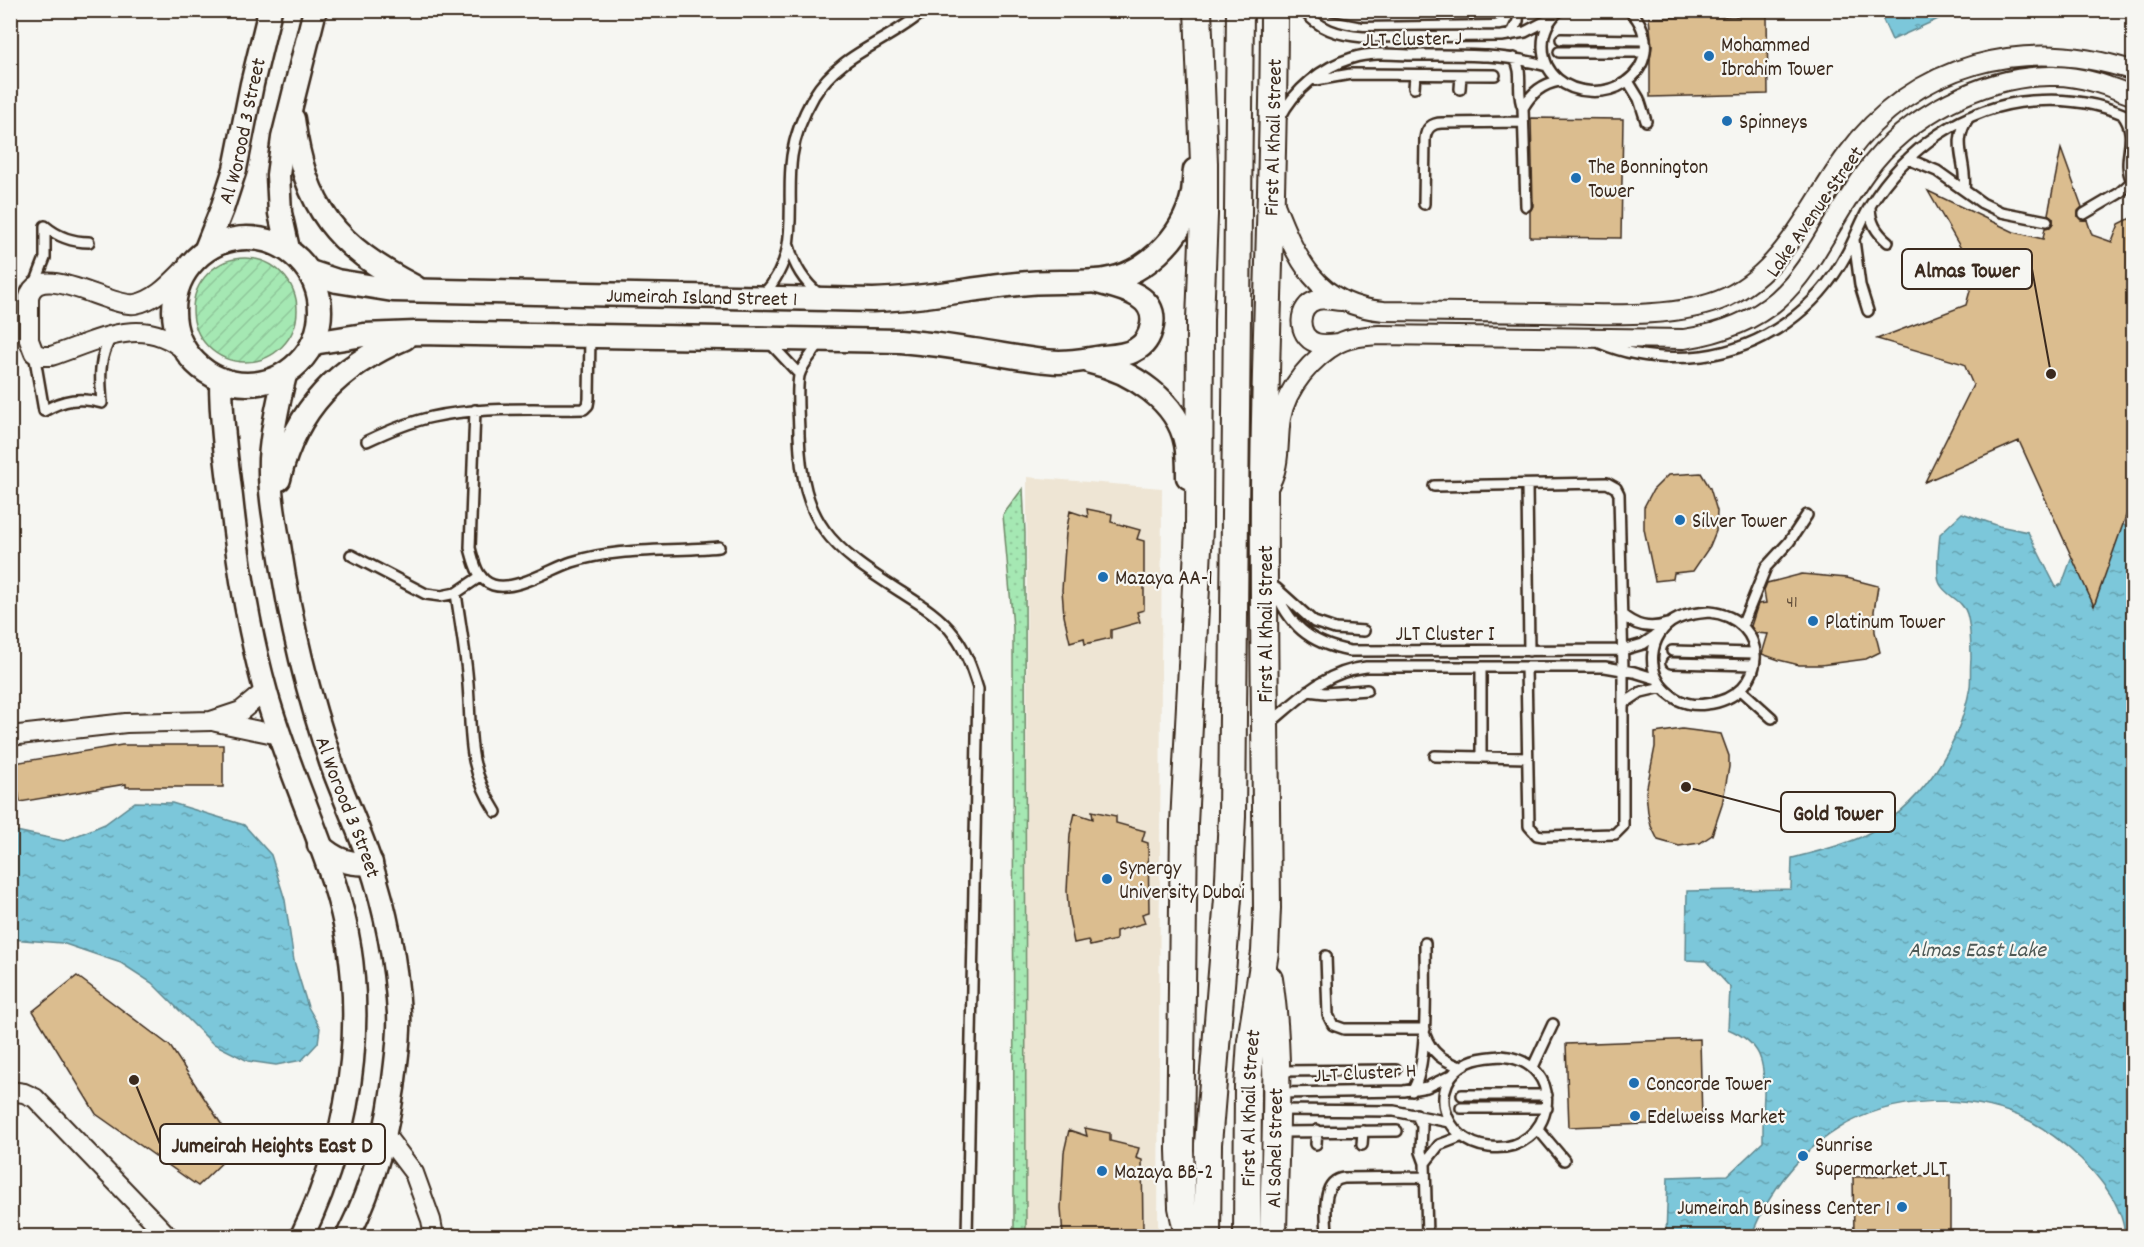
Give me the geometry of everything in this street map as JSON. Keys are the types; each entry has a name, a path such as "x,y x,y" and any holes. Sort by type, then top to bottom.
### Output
{"main road":[{"path":"1188,1236 1182,1207 1180,1150 1184,824 1199,528 1200,320 1204,173 1198,10"},
{"name":"First Al Khail Street","path":"1207,1236 1208,1144 1228,899 1232,816 1240,10"},
{"name":"First Al Khail Street","path":"1247,1236 1247,1131 1251,1041 1265,952 1267,908 1265,728 1268,576 1264,493 1270,190 1274,131 1274,10"},
{"name":"Al Sahel Street","path":"1265,952 1271,992 1275,1101 1273,1236"}],"street":[{"name":"Al Worood 3 Street","path":"199,256 235,169 270,10"},
{"name":"Al Worood 3 Street","path":"288,249 280,213 279,176 283,138 315,10"},
{"name":"Lake Avenue Street","path":"1270,190 1286,233 1299,257 1321,287 1356,307 1384,311 1598,314 1684,311 1729,296 1768,266 1809,214 1846,156 1873,125 1904,99 1938,78 1977,63 2016,56 2057,55 2086,58 2133,71"},
{"name":"Lake Avenue Street","path":"1343,301 1317,300 1308,305 1302,312 1301,322 1302,331 1308,339 1317,343 1339,343 1359,337 1379,335 1684,339 1731,328 1767,308 1792,287 1804,272 1873,163 1892,143 1920,120 1952,101 1986,87 2021,79 2054,76 2084,79 2133,96"},
{"path":"291,103 303,172 313,196 327,219 343,239 363,256 384,271 422,290"},
{"path":"1096,281 1131,272 1147,263 1161,251 1185,216 1193,193 1201,105"},
{"path":"247,237 268,240 288,249 310,272 319,295 320,320 313,343 301,361 285,375 264,383 242,384 221,380 201,369 184,351 163,336 150,332 136,331 112,336 51,356 34,353 29,340 30,290 42,282 56,282 119,304 133,304 147,301 160,293 199,256 226,240 247,237"},
{"path":"184,351 175,330 173,306 178,284 199,256"},
{"name":"Jumeirah Island Street 1","path":"310,272 365,286 422,290 830,300 903,299 1023,283 1096,281"},
{"path":"1084,360 1134,352 1144,344 1151,333 1153,320 1149,307 1141,297 1130,291 1096,281"},
{"path":"273,504 282,464 291,439 304,416 320,395 338,376 360,360 416,333"},
{"name":"Jumeirah Island Street 1","path":"313,343 364,335 416,333 823,339 900,341 969,349 1037,361 1084,360"},
{"name":"Lake Avenue Street","path":"1264,493 1276,469 1282,414 1291,390 1307,368 1339,343"},
{"path":"1084,360 1107,365 1128,375 1148,388 1175,416 1186,444 1189,504 1194,521 1199,528"},
{"name":"Al Worood 3 Street","path":"285,375 275,417 271,450 273,504 290,614 302,666 333,767 370,864 381,904 399,1016 394,1080 385,1136 373,1177 348,1236"},
{"name":"Al Worood 3 Street","path":"221,380 225,460 242,586 252,639 279,735 333,881 343,919 353,997 351,1076 347,1104 333,1160 320,1199 302,1236"},
{"path":"212,721 241,711 265,691"},
{"path":"10,736 126,723 212,721 279,735"},
{"path":"319,845 329,855 341,861 370,864"},
{"path":"10,1091 24,1093 35,1098 168,1236"},
{"path":"385,1136 414,1173 431,1220 434,1236"}],"lane":[{"path":"760,298 775,279 789,246 792,158 800,124 807,108 826,80 838,68 866,48 897,32 924,10"},
{"name":"JLT Cluster J","path":"1303,10 1321,27 1348,36 1374,37 1511,35 1525,32 1556,13"},
{"path":"1332,10 1346,14 1494,14"},
{"path":"1511,35 1518,21 1519,10"},
{"path":"1547,66 1559,81 1575,90 1590,92 1606,90 1628,81 1636,73 1645,52 1643,30 1633,11"},
{"path":"1374,13 1374,37"},
{"name":"JLT Cluster J","path":"1547,66 1543,54 1543,42 1546,29 1556,13"},
{"path":"1561,39 1645,40"},
{"path":"1559,52 1645,52"},
{"name":"JLT Cluster J","path":"1274,131 1282,113 1308,82 1337,63 1365,54 1492,56 1514,58 1547,66"},
{"path":"1514,58 1520,71 1519,96 1523,108 1526,206"},
{"path":"1308,82 1339,75 1495,75"},
{"path":"1414,88 1415,75"},
{"path":"1460,89 1461,75"},
{"path":"1523,108 1538,90 1551,82 1559,81"},
{"path":"1628,81 1639,99 1646,121"},
{"path":"1590,338 1617,350 1642,357 1687,358 1715,354 1743,346 1769,334 1793,318 1814,299 1831,279 1854,240 1870,206 1887,182 1908,159 1947,128 1994,108 2019,102 2052,99 2095,105 2120,112 2133,119"},
{"path":"2084,214 2118,194 2133,181 2127,166 2132,138 2126,120 2120,112"},
{"path":"1964,190 1965,173 1959,153 1959,139 1969,117"},
{"path":"1425,204 1425,139 1432,125 1523,122"},
{"path":"1908,159 1937,171 1982,203 2001,212 2047,221"},
{"path":"1870,206 1870,215 1876,231 1888,242"},
{"path":"35,285 47,247 45,226 61,237 89,242"},
{"path":"1854,240 1858,278 1868,311"},
{"path":"789,246 803,278 811,287 830,300"},
{"path":"34,353 44,411 57,403 72,399 88,399 102,404 100,362 104,348 112,336"},
{"path":"367,441 419,420 452,412 584,409 589,399 590,336"},
{"path":"767,339 800,374"},
{"path":"823,339 800,374 800,453 804,488 817,520 838,547 866,570 932,612 954,634 968,659 978,688 967,1236"},
{"path":"474,410 470,548 474,565 480,576 492,585 505,587 572,562 610,553 718,547"},
{"path":"1434,486 1607,483 1616,489 1620,500 1623,826 1615,834 1543,836 1532,831 1529,820 1526,667"},
{"path":"1527,484 1529,651"},
{"path":"1772,718 1741,690 1748,683 1755,665 1753,643 1743,626 1766,567 1789,542 1808,515"},
{"path":"351,555 426,594 441,596 456,593 480,576"},
{"path":"1268,576 1314,621 1335,629 1364,631"},
{"name":"JLT Cluster I","path":"1268,576 1290,620 1310,636 1332,648 1365,651 1622,650 1642,644 1670,624 1686,616 1709,612 1722,614 1743,626"},
{"path":"456,593 465,653 471,745 475,769 483,792 496,813"},
{"path":"1621,614 1629,621 1649,628 1670,624"},
{"name":"JLT Cluster I","path":"1659,683 1653,667 1652,654 1662,631"},
{"path":"1672,651 1755,652"},
{"path":"1671,663 1755,665"},
{"name":"JLT Cluster I","path":"1265,728 1308,691 1332,675 1366,667 1526,667 1623,670 1659,683 1676,699 1699,705 1730,699 1741,690"},
{"path":"1481,667 1481,757"},
{"path":"1623,704 1659,683"},
{"path":"1308,691 1325,693 1367,690"},
{"path":"1435,756 1528,758"},
{"path":"1412,1091 1420,1077 1425,1032 1425,943"},
{"path":"1326,956 1328,1015 1333,1025 1344,1029 1425,1032"},
{"path":"1425,1163 1439,1145 1460,1137 1477,1145 1491,1148 1519,1143 1538,1129 1547,1108 1547,1095 1540,1075 1533,1067 1552,1024"},
{"path":"1425,1032 1435,1053 1457,1071"},
{"name":"JLT Cluster H","path":"1275,1101 1412,1091 1427,1087 1480,1058 1515,1057 1533,1067"},
{"path":"1318,1060 1318,1071"},
{"path":"1396,1070 1364,1066 1318,1071 1275,1101 1317,1130 1397,1131"},
{"name":"JLT Cluster H","path":"1457,1071 1447,1085 1444,1097 1449,1122 1460,1137"},
{"path":"1462,1095 1547,1095"},
{"name":"JLT Cluster H","path":"1275,1101 1394,1111 1449,1122"},
{"path":"1461,1108 1547,1108"},
{"path":"1416,1114 1422,1126 1421,1152 1425,1163 1427,1236"},
{"path":"1538,1129 1563,1160"},
{"path":"1317,1130 1317,1144"},
{"path":"1362,1145 1363,1131"},
{"path":"1327,1236 1328,1189 1334,1181 1344,1178 1425,1177"}],"shaded area":[{"path":"1027,477 1162,488 1158,1236 1026,1236"}],"green space":[{"path":"245,258 265,262 282,273 293,290 297,310 293,330 282,347 265,358 245,362 225,358 208,347 197,330 193,310 197,290 208,273 225,262"},
{"path":"1023,488 1025,533 1026,1236 1014,1236 1013,627 1003,515"}],"water":[{"path":"1879,11 1966,11 1947,15 1892,40"},
{"name":"Almas East Lake","path":"1962,513 1999,526 2028,532 2056,587 2062,584 2083,527 2122,524 2134,531 2133,1236 2126,1236 2117,1207 2098,1178 2075,1153 2044,1129 2008,1112 1984,1105 1933,1101 1883,1109 1859,1118 1823,1139 1809,1150 1775,1190 1751,1236 1666,1236 1668,1177 1728,1175 1763,1142 1762,1063 1759,1054 1748,1040 1728,1029 1730,987 1706,961 1686,960 1687,891 1791,889 1792,858 1844,844 1882,825 1918,794 1933,775 1956,733 1965,710 1970,687 1971,642 1967,614 1962,605 1940,584 1938,574 1940,534"},
{"path":"135,802 172,803 244,825 271,855 285,900 294,961 308,1007 320,1028 318,1043 302,1060 276,1065 248,1061 212,1043 152,983 121,963 62,943 11,939 11,830 64,841 105,824"}],"building":[{"name":"Mohammed Ibrahim Tower","path":"1767,16 1768,94 1650,97 1652,46 1649,18"},
{"name":"The Bonnington Tower","path":"1531,118 1623,119 1621,238 1530,237 1530,211 1533,206"},
{"path":"2061,149 2082,207 2078,211 2078,217 2081,220 2087,220 2092,235 2112,242 2119,224 2133,217 2133,496 2094,606 2019,441 1925,482 1973,385 1964,364 1877,339 1966,305 1975,273 1928,191 2014,232 2043,239 2045,228 2050,227 2053,223 2053,218 2048,214"},
{"name":"Silver Tower","path":"1701,473 1710,488 1717,511 1716,531 1710,546 1693,571 1674,573 1673,579 1655,581 1644,529 1644,507 1653,490 1668,475"},
{"name":"Mazaya AA-1","path":"1087,509 1112,514 1111,522 1140,530 1137,539 1144,541 1144,610 1137,612 1140,622 1111,630 1111,638 1085,644 1084,638 1070,642 1064,616 1062,590 1070,511 1088,517"},
{"name":"Platinum Tower","path":"1802,574 1847,578 1878,586 1874,611 1875,632 1880,652 1866,659 1821,665 1799,665 1762,654 1768,634 1755,633 1751,626 1758,604 1766,603 1764,590 1767,583"},
{"path":"1682,729 1721,734 1729,756 1729,767 1722,805 1712,835 1700,843 1679,846 1658,840 1651,826 1646,792 1655,747 1655,733"},
{"path":"122,745 223,745 223,787 126,787 126,784 20,802 14,763"},
{"path":"1092,811 1116,816 1116,823 1145,831 1142,841 1148,843 1149,912 1142,914 1145,923 1116,931 1116,940 1090,946 1088,940 1074,943 1067,891 1070,834 1075,813 1093,819"},
{"path":"77,976 170,1046 237,1148 198,1186 96,1114 33,1011"},
{"name":"Concorde Tower","path":"1700,1039 1702,1122 1569,1127 1566,1044"},
{"name":"Mazaya BB-2","path":"1085,1128 1110,1133 1110,1141 1139,1148 1136,1158 1142,1160 1143,1229 1136,1231 1138,1236 1063,1236 1061,1208 1064,1152 1069,1130 1087,1136"},
{"name":"Jumeirah Business Center 1","path":"1950,1175 1950,1236 1854,1236 1853,1177"}],"place":[{"name":"Mohammed Ibrahim Tower","path":"1709,56"},
{"name":"Spinneys","path":"1727,121"},
{"name":"The Bonnington Tower","path":"1576,178"},
{"name":"Almas Tower","path":"2051,374"},
{"name":"Silver Tower","path":"1680,520"},
{"name":"Mazaya AA-1","path":"1103,577"},
{"name":"Platinum Tower","path":"1813,621"},
{"name":"Gold Tower","path":"1686,787"},
{"name":"Synergy University Dubai","path":"1107,879"},
{"name":"Jumeirah Heights East D","path":"134,1080"},
{"name":"Concorde Tower","path":"1634,1083"},
{"name":"Edelweiss Market","path":"1635,1116"},
{"name":"Sunrise Supermarket JLT","path":"1803,1156"},
{"name":"Mazaya BB-2","path":"1102,1171"},
{"name":"Jumeirah Business Center 1","path":"1902,1207"}]}
